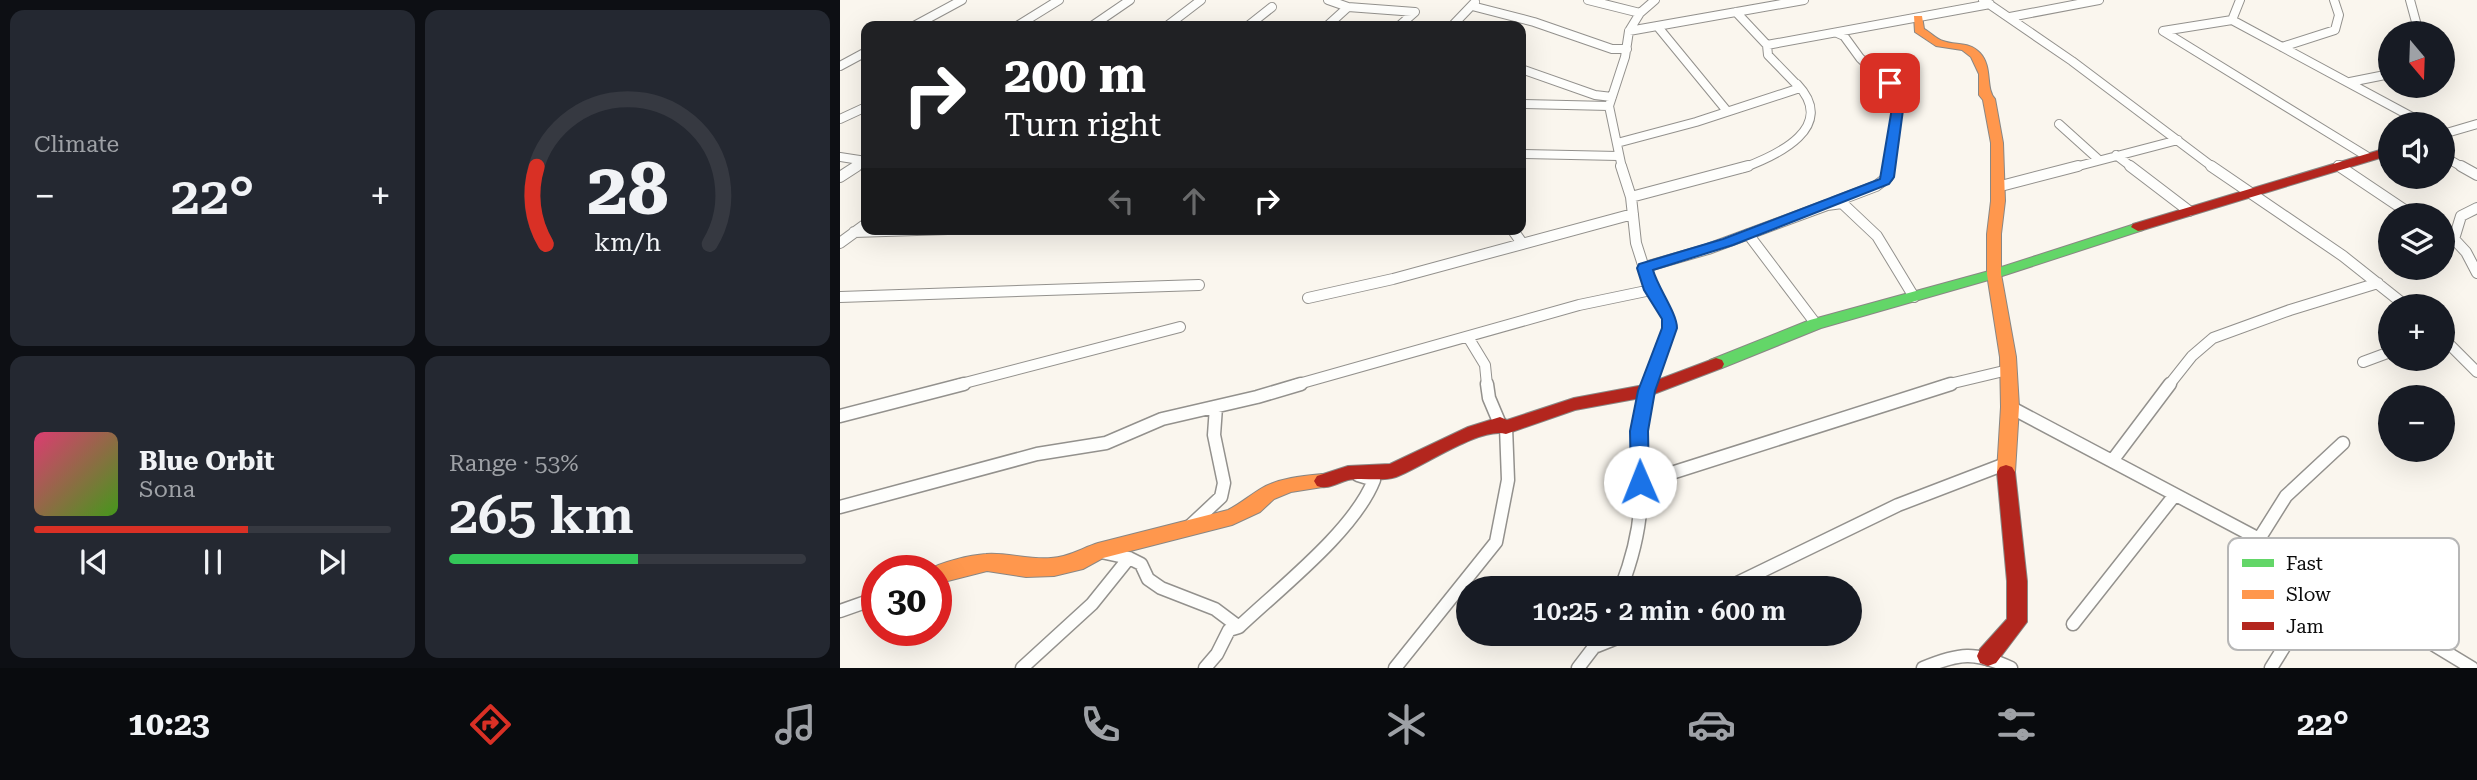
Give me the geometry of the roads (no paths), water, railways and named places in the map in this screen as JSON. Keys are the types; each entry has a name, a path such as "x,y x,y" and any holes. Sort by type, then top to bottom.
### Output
{"street":[{"path":"923,21 962,0"},
{"path":"1025,21 1059,0"},
{"path":"1099,21 1130,0"},
{"path":"1174,21 1201,0"},
{"path":"1328,0 1348,8 1415,12 1405,21"},
{"path":"1390,9 1398,0"},
{"path":"1588,0 1640,13"},
{"path":"1625,576 1639,519 1639,431 1646,391 1670,328 1670,319 1651,290 1636,243 1631,197 1618,156 1610,101 1627,50 1629,31 1640,13 1655,0"},
{"path":"1629,31 1804,0"},
{"path":"2010,17 2099,0"},
{"path":"2232,20 2240,0"},
{"path":"2282,47 2335,30 2339,17 2338,6 2334,0"},
{"path":"2410,0 2416,21"},
{"path":"1767,45 1918,18 1986,2 2207,164 2391,294"},
{"path":"1457,21 1474,3 1612,49 1627,50"},
{"path":"2028,4 2037,10"},
{"path":"1254,21 1272,7"},
{"path":"1333,21 1348,8"},
{"path":"1631,197 1766,159 1796,142 1801,136 1810,107 1809,97 1768,55 1767,45 1736,12"},
{"path":"1918,18 1919,30 1932,39 1944,45 1964,47 1979,57 1987,83 1985,95 1989,99 1997,143 1994,274 1999,290 2008,370 2010,407 2005,464 2017,581 2017,622 1988,656"},
{"path":"2368,157 2162,33 2167,29 2232,20 2404,112"},
{"path":"1658,27 1727,111"},
{"path":"1644,268 1827,205 1876,186 1888,177 1899,95 1860,58 1844,36 1837,33"},
{"path":"840,66 861,55"},
{"path":"1526,71 1610,101"},
{"path":"2350,82 2378,76"},
{"path":"1617,143 1658,133 1800,88 1797,84"},
{"path":"1526,104 1610,101"},
{"path":"840,119 861,109"},
{"path":"2059,124 2099,160"},
{"path":"2455,130 2477,124"},
{"path":"1997,187 2178,141"},
{"path":"1526,154 1618,156"},
{"path":"1205,668 1217,654 1229,630 1239,627 1339,532 1366,500 1374,480 1474,432 1503,426 1547,410 1646,391 1816,324 1994,274 2189,211 2253,194 2378,154"},
{"path":"2116,155 2189,211"},
{"path":"840,157 861,160"},
{"path":"2455,162 2474,172"},
{"path":"840,177 861,164"},
{"path":"2338,165 2394,203"},
{"path":"1827,205 1846,206 1877,236 1914,297"},
{"path":"2477,208 2461,216 2454,239 2466,252 2477,273"},
{"path":"1308,298 1393,279 1633,214"},
{"path":"840,243 861,227"},
{"path":"854,232 861,232"},
{"path":"1748,234 1816,324"},
{"path":"1516,235 1522,243"},
{"path":"2455,244 2477,259"},
{"path":"2112,461 2160,394 2192,356 2213,338 2290,310 2378,283"},
{"path":"840,306 844,297 1199,285"},
{"path":"840,507 1025,457 1106,443 1162,419 1216,407 1579,304 1651,290"},
{"path":"840,416 1180,327"},
{"path":"1395,668 1496,542 1508,480 1503,426 1489,398 1485,365 1468,337"},
{"path":"2455,349 2475,367"},
{"path":"2362,362 2378,356"},
{"path":"1640,482 1701,466 1836,417 1949,383 2008,370"},
{"path":"1186,530 1221,497 1224,482 1214,435 1216,407"},
{"path":"2010,407 2257,538"},
{"path":"2260,538 2286,496 2343,443"},
{"path":"1752,576 1921,495 2005,464"},
{"path":"952,570 968,564 995,562 1028,568 1056,567 1091,558 1098,551 1232,517 1253,506 1267,494 1290,485 1323,481 1348,473 1392,471"},
{"path":"1348,473 1374,480"},
{"path":"2073,624 2174,496"},
{"path":"1098,551 1129,558 1141,564 1148,579 1161,588 1215,609 1239,627"},
{"path":"1022,668 1092,604 1129,558"},
{"path":"840,611 861,604"},
{"path":"1578,668 1594,647"},
{"path":"2272,668 2283,650"},
{"path":"2444,650 2473,668"},
{"path":"1923,668 1974,653 1988,656 2011,668"}]}
